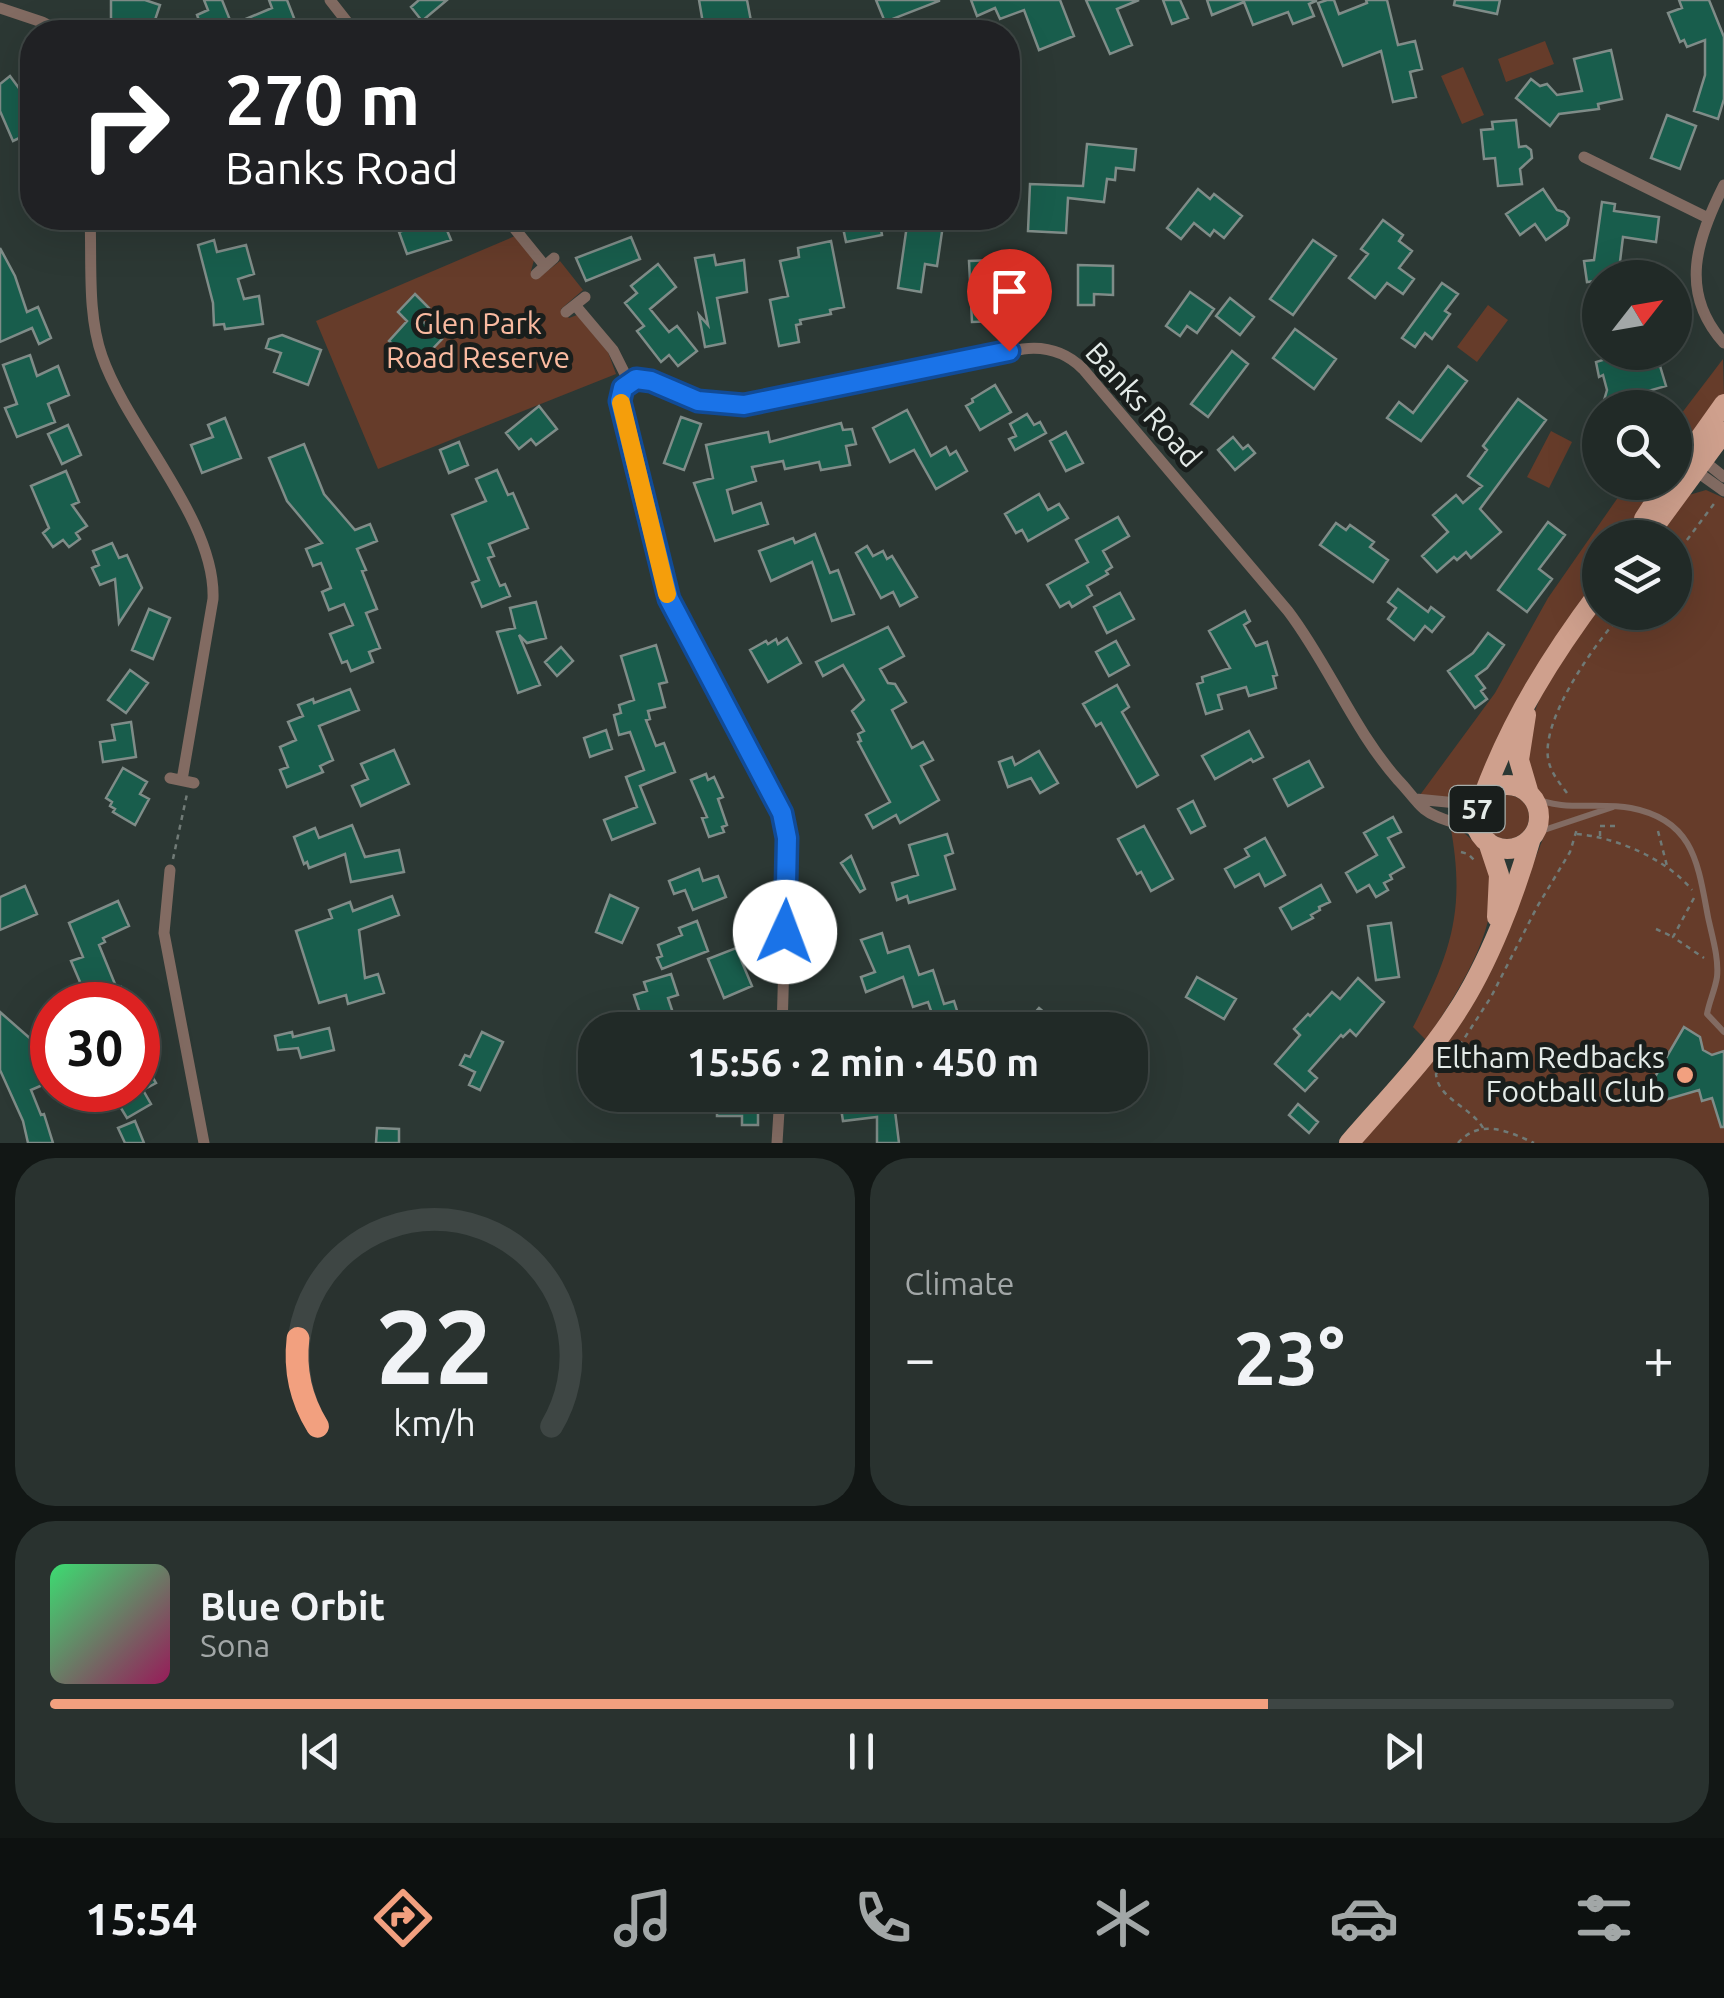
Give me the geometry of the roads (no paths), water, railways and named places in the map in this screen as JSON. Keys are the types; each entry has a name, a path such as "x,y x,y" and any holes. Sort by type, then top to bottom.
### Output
{"main road":[{"path":"1692,460 1724,404"},
{"path":"1692,462 1724,432"},
{"name":"57","path":"1496,929 1499,876 1475,815 1513,722 1582,616"},
{"name":"57","path":"1349,1143 1454,1016 1476,979 1515,891 1539,815 1519,749 1527,704"},
{"name":"57","path":"1484,795 1506,785 1531,796"},
{"name":"57","path":"1484,839 1506,849 1516,848 1533,836"}],"street":[{"path":"330,0 346,20"},
{"path":"0,8 36,20"},
{"path":"1584,158 1708,218"},
{"path":"1724,185 1696,257 1703,309 1724,343"},
{"path":"91,230 95,325 103,360 199,533 213,574 213,598 184,781"},
{"path":"516,230 545,266"},
{"path":"576,304 613,350 628,382 620,401 669,599 776,800 785,825 783,1012"},
{"name":"Banks Road","path":"628,382 645,379 698,401 744,405 1023,348 1038,347 1062,354 1093,380 1288,611 1315,650 1362,734 1416,799 1426,810 1464,824 1484,839"},
{"path":"1692,465 1724,477"},
{"path":"1692,466 1723,493"},
{"path":"1416,799 1457,804 1484,795"},
{"path":"169,870 164,934 204,1143"},
{"path":"777,1143 779,1112"}],"lane":[{"path":"1531,796 1550,805 1638,810 1663,820 1683,836 1694,852 1716,961 1716,980 1707,1016 1724,1032"},
{"path":"1533,836 1614,806"}],"place":[{"name":"Eltham Redbacks Football Club","path":"1685,1075"}],"park label":[{"name":"Glen Park Road Reserve","path":"478,341"}]}
